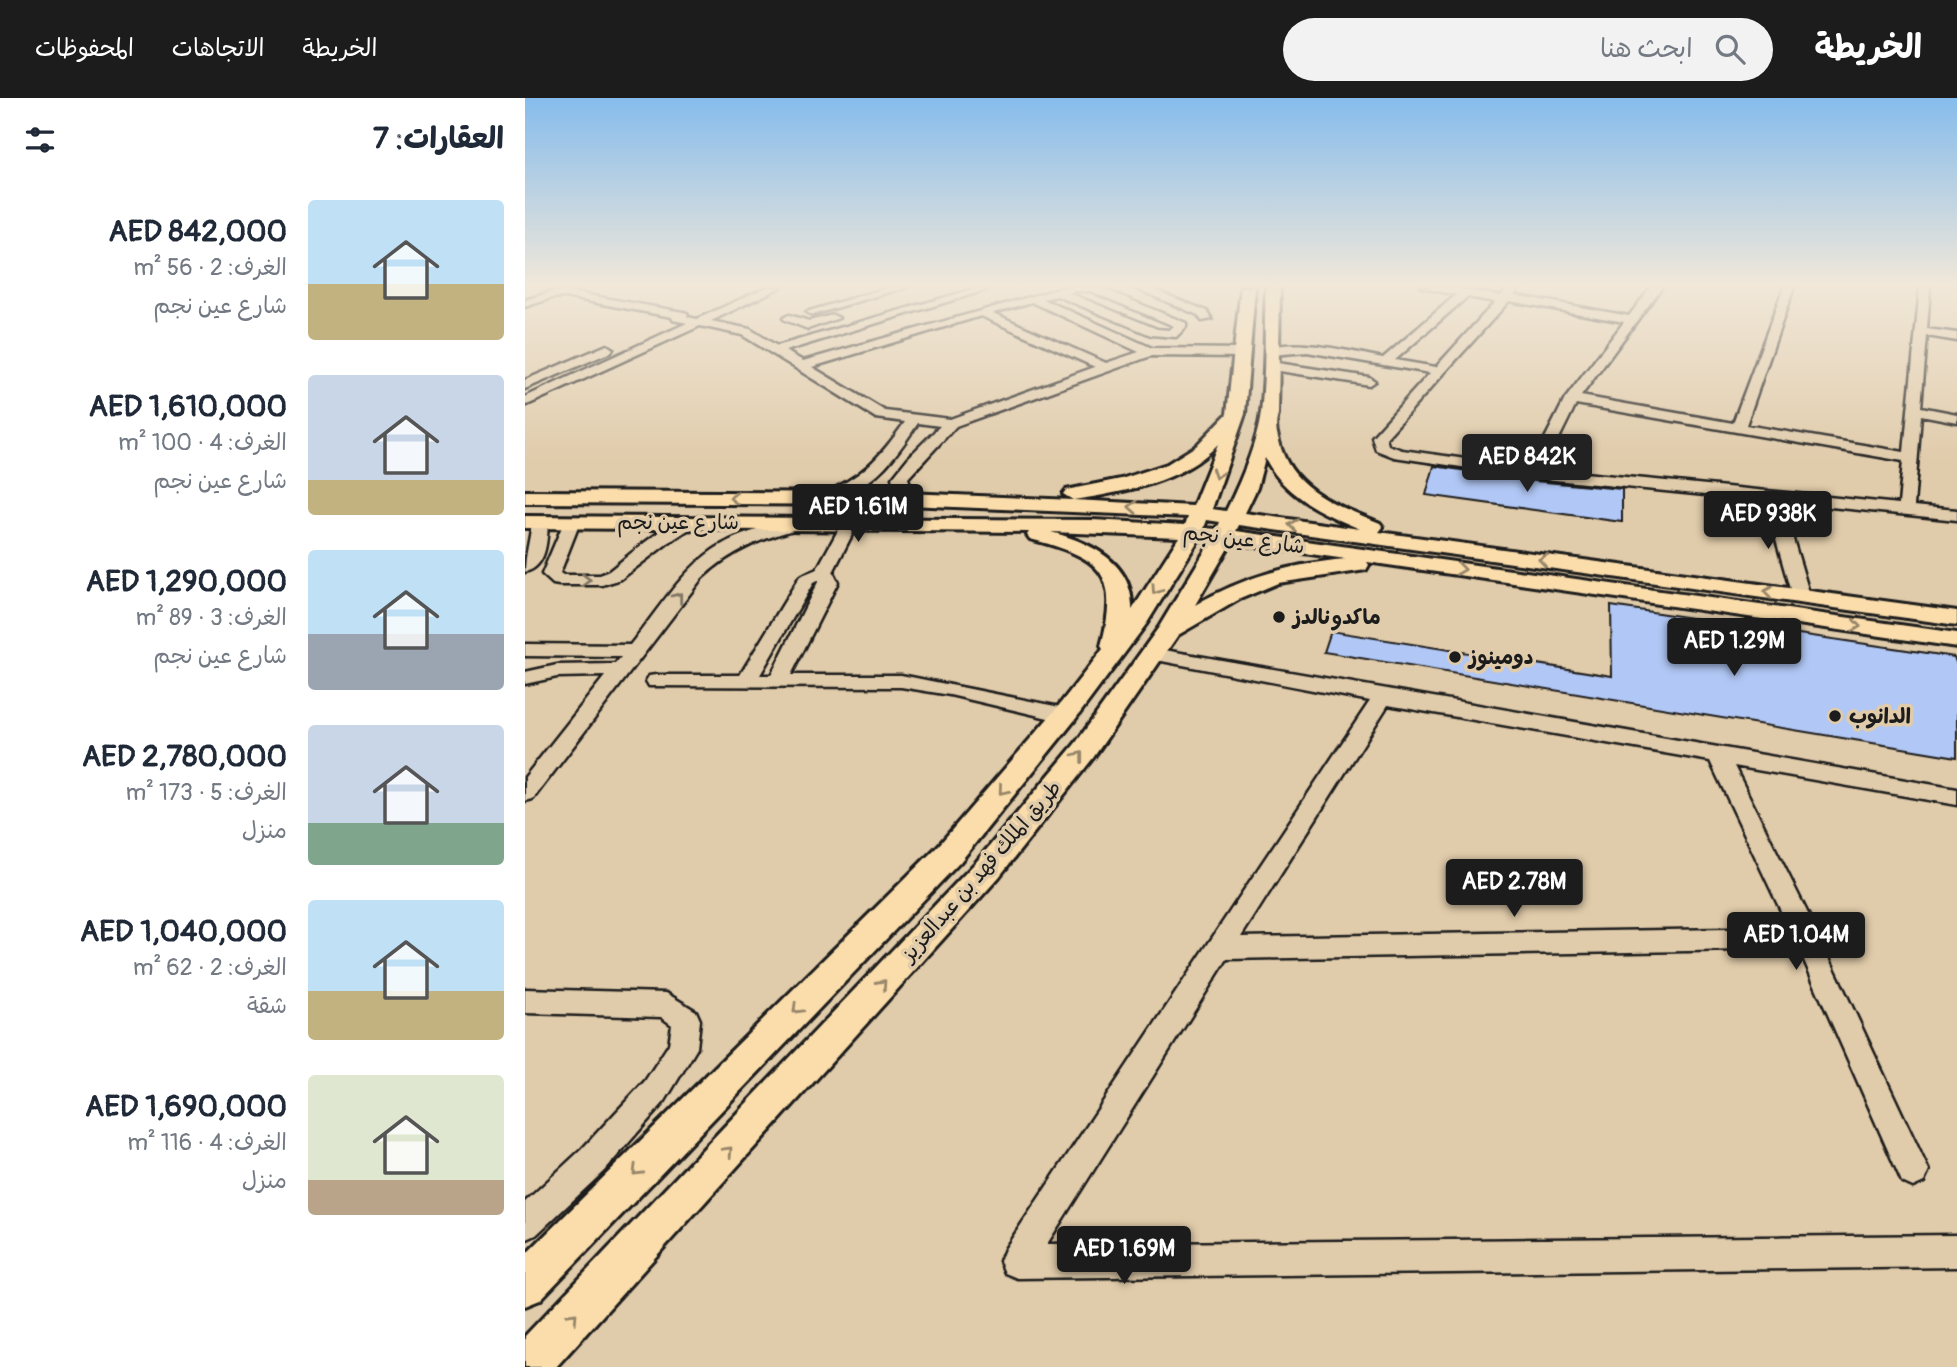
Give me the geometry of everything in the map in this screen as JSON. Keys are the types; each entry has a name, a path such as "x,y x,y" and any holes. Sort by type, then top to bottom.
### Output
{"main road":[{"name":"طريق الملك فهد بن عبدالعزيز","path":"526,1367 988,869 1084,751 1162,642 1213,525 1236,414 1244,346"},
{"name":"طريق الملك فهد بن عبدالعزيز","path":"525,1285 949,854 1065,715 1213,525 1247,488 1266,425 1271,346"},
{"path":"1005,502 1096,490 1150,475 1201,451 1236,414"},
{"path":"1266,425 1274,457 1283,473 1298,490 1411,552"},
{"name":"شارع عين نجم","path":"525,497 1005,502 1801,596 1957,618"},
{"name":"شارع عين نجم","path":"533,522 1213,525"},
{"path":"977,524 1058,539 1100,560 1113,576 1121,596 1120,617 1111,653"},
{"path":"1162,642 1236,591 1270,578 1411,552"},
{"name":"شارع عين نجم","path":"1411,552 1957,640"}],"street":[{"path":"525,385 613,346"},
{"path":"525,402 648,346"},
{"path":"769,346 881,415 951,423"},
{"path":"775,350 788,346"},
{"path":"801,366 867,346"},
{"path":"1058,346 1106,368"},
{"path":"1137,346 1150,352"},
{"path":"1385,362 1402,346"},
{"path":"1461,346 1388,424 1379,437 1381,447 1399,454 1535,474 1957,515"},
{"path":"1535,474 1572,399 1612,346"},
{"path":"1738,428 1768,346"},
{"path":"1906,509 1920,346"},
{"path":"1271,358 1307,348 1438,371"},
{"path":"907,499 900,478 951,423 1150,352 1244,353"},
{"path":"1271,358 1369,381"},
{"path":"1572,399 1911,458"},
{"path":"1915,410 1957,418"},
{"path":"824,499 852,488 871,476 914,419"},
{"path":"1772,496 1801,596"},
{"path":"525,567 538,551 533,522"},
{"path":"572,522 551,574 559,580 602,580 615,575 641,554 692,522"},
{"path":"525,793 711,558 746,538 801,523"},
{"path":"747,680 806,580 824,572 851,523"},
{"path":"778,680 829,582 824,572"},
{"path":"791,606 817,605"},
{"path":"773,637 800,637"},
{"path":"1162,642 1383,697 1957,797"},
{"path":"525,650 636,651"},
{"path":"525,678 557,671 621,670"},
{"path":"656,681 901,681 950,689 1065,715"},
{"path":"1383,697 1017,1261 1957,1251"},
{"path":"1717,754 1807,937 1913,1171"},
{"path":"1222,948 1807,937"},
{"path":"525,1002 666,1005 686,1020 683,1048 655,1091 593,1160 525,1224"}],"building":[{"path":"1434,466 1535,481 1622,489 1622,522 1426,495"},
{"name":"الدانوب","path":"1611,606 1954,657 1957,665 1957,757 1324,652 1331,631 1612,676"}],"place":[{"name":"ماكدونالدز","path":"1279,617"},
{"name":"دومينوز","path":"1455,657"},
{"name":"الدانوب","path":"1835,716"}]}
